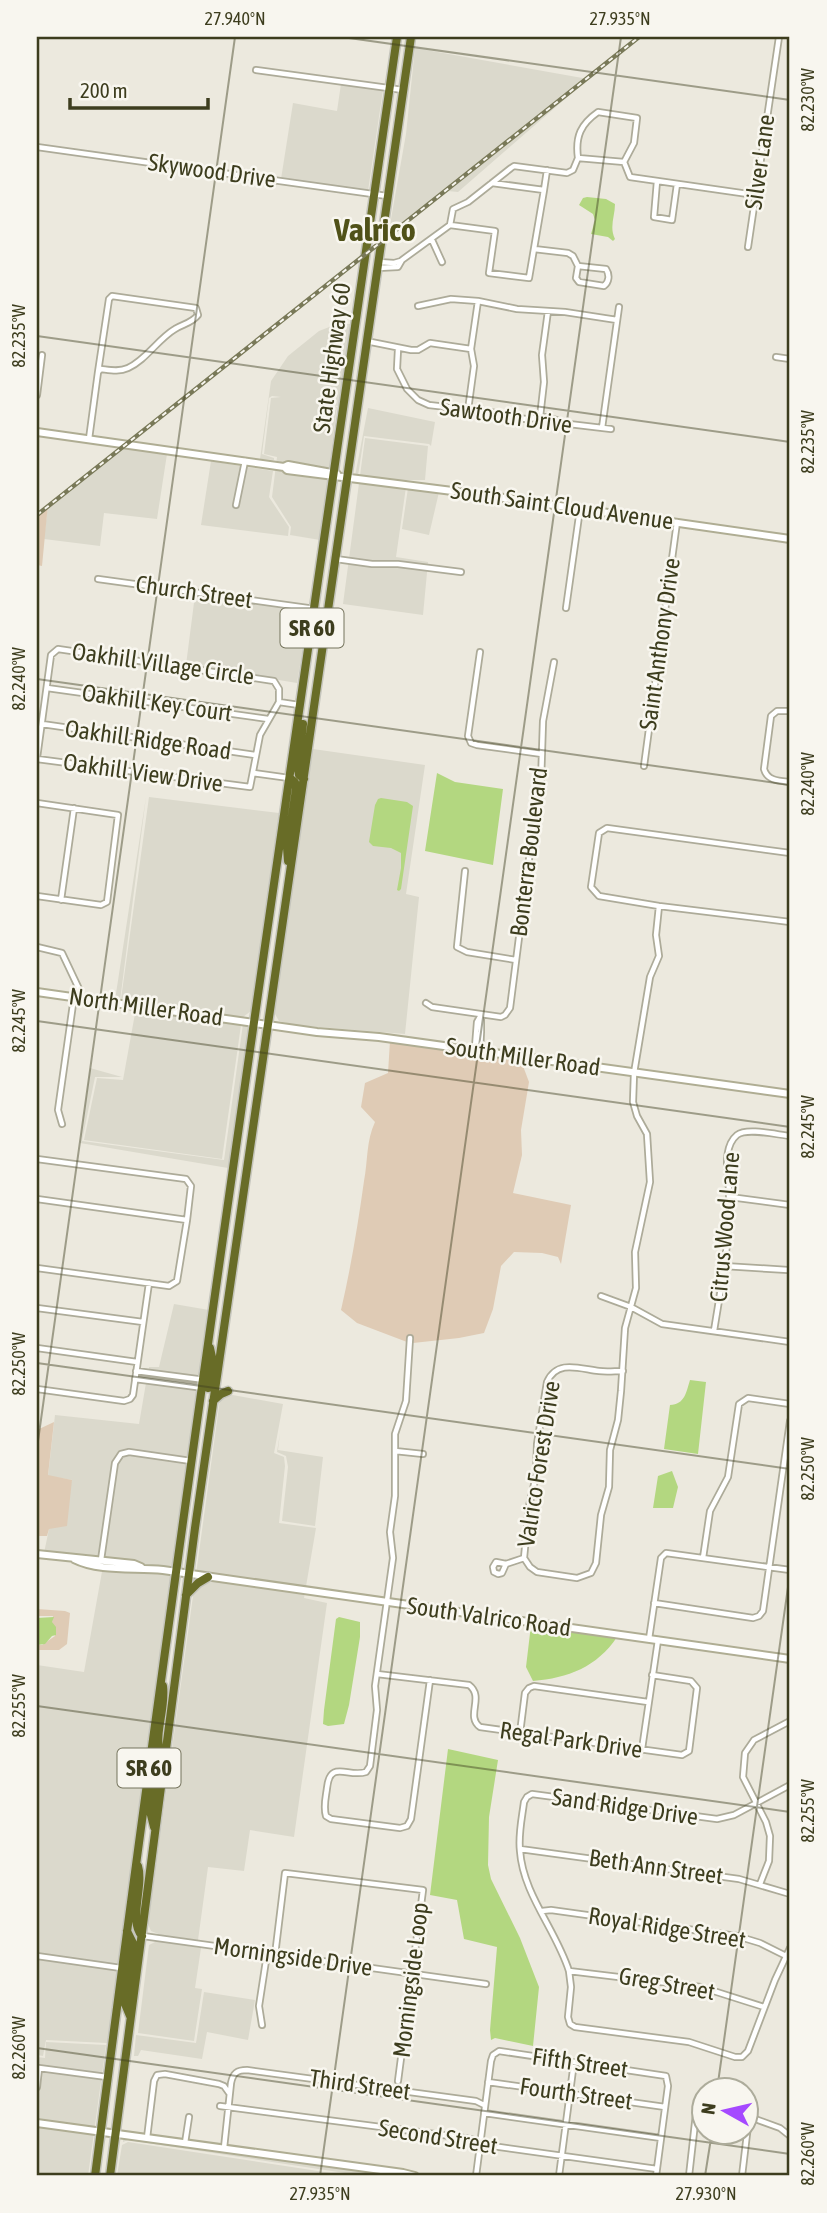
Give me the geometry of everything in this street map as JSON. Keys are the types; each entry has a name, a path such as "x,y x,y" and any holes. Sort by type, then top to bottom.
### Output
{"highway":[{"name":"State Highway 60","path":"334,475 397,37"},
{"name":"SR 60","path":"95,2176 160,1676 191,1461 209,1385 246,1181 411,37"},
{"name":"SR 60","path":"110,2176 213,1401 209,1385 212,1357 208,1341 334,475"},
{"path":"303,690 298,769 299,775 304,779"},
{"path":"290,778 296,786 288,848 290,871"},
{"path":"233,1179 246,1181"},
{"path":"213,1401 228,1391"},
{"path":"186,1595 208,1577"},
{"path":"160,1676 164,1702 158,1745 160,1753 165,1756"},
{"path":"150,1754 157,1767 150,1811 155,1833"},
{"path":"136,1860 141,1881 136,1923 138,1933 142,1936"},
{"path":"127,1931 133,1943 125,2004 131,2018"}],"street":[{"name":"Silver Lane","path":"748,247 779,37"},
{"path":"256,70 403,90"},
{"path":"377,265 398,267 402,260 450,225 453,209 468,202 514,166 568,173 573,170 578,158 581,127 598,112 637,118 635,143 624,162"},
{"name":"Skywood Drive","path":"37,147 387,196"},
{"path":"578,158 624,162"},
{"path":"624,162 630,177 755,195"},
{"path":"450,225 495,230 489,273 529,278 547,170"},
{"path":"657,181 654,218 672,220 677,184"},
{"path":"491,183 544,190"},
{"path":"432,240 442,262"},
{"path":"534,249 573,256 578,266 576,278 580,283 604,286 607,283 606,269 578,266"},
{"path":"89,439 98,372 109,299 112,296 195,308 198,315 194,320 161,339 132,367 121,371 101,369 98,372"},
{"path":"418,306 451,299 617,320"},
{"path":"468,410 474,366 471,349 478,301"},
{"path":"602,428 619,307"},
{"path":"540,416 544,382 542,355 548,311"},
{"path":"366,341 398,349 418,350 430,344 471,349"},
{"name":"Sawtooth Drive","path":"398,349 397,369 407,389 418,400 429,405 491,411 525,419 540,416 569,424 611,429"},
{"path":"37,396 42,355"},
{"path":"776,357 790,359"},
{"name":"South Saint Cloud Avenue","path":"37,432 245,461 284,467 287,470 790,539"},
{"path":"236,505 245,461"},
{"path":"566,608 580,509"},
{"name":"Saint Anthony Drive","path":"644,766 677,522"},
{"path":"335,559 461,572"},
{"name":"Church Street","path":"98,579 314,609"},
{"path":"314,609 326,622"},
{"name":"Oakhill Village Circle","path":"37,758 52,653 58,649 274,681 279,689 279,702 260,735 250,787"},
{"path":"480,652 468,736 471,743 542,754"},
{"name":"Bonterra Boulevard","path":"426,1003 432,1007 501,1017 508,1012 541,782 544,722 554,662"},
{"name":"Oakhill Key Court","path":"47,688 268,719"},
{"name":"Oakhill Village Circle","path":"279,702 301,705"},
{"path":"790,711 779,711 771,716 764,769 768,777 790,782"},
{"name":"Oakhill Ridge Road","path":"41,724 255,755"},
{"name":"Oakhill View Drive","path":"37,758 250,787"},
{"path":"253,773 290,778"},
{"path":"37,803 118,815 107,902 101,905 37,896"},
{"path":"61,900 74,808"},
{"path":"790,853 607,828 599,833 591,887 599,896 790,922"},
{"path":"465,871 457,947 467,952 516,960"},
{"name":"Valrico Forest Drive","path":"623,1371 603,1372 565,1366 550,1374 538,1437 536,1476 529,1506 524,1558 537,1572 577,1578 591,1573 596,1563 600,1515 608,1487 610,1450 618,1420 623,1371 625,1328 637,1277 635,1252 650,1182 647,1134 633,1102 634,1073 650,977 659,956 656,935 659,906"},
{"path":"37,947 62,953 80,990 58,1110 61,1124"},
{"name":"North Miller Road","path":"37,992 255,1023"},
{"path":"478,1051 481,1014"},
{"path":"478,1051 477,1026 481,1014"},
{"name":"South Miller Road","path":"255,1023 379,1037 790,1094"},
{"name":"Citrus Wood Lane","path":"714,1331 730,1213 727,1168 731,1143 741,1133 790,1136"},
{"path":"37,1159 186,1179 191,1185 177,1281 169,1286 37,1268"},
{"path":"730,1197 790,1205"},
{"path":"37,1199 187,1220"},
{"path":"724,1266 788,1270"},
{"path":"37,1389 124,1401 130,1399 133,1395 149,1283"},
{"name":"Citrus Wood Lane","path":"601,1296 631,1307 662,1324 790,1342"},
{"path":"37,1308 143,1322"},
{"path":"410,1338 406,1401 395,1434 395,1496 390,1532 393,1558 375,1686 377,1710 370,1766 366,1772 360,1774 336,1771 331,1773 324,1810 326,1816 331,1819 400,1828 407,1826 411,1819 430,1680"},
{"path":"37,1348 137,1362"},
{"path":"136,1371 209,1385"},
{"path":"135,1379 209,1385"},
{"path":"703,1558 710,1511 728,1477 739,1404 748,1398 790,1404"},
{"path":"654,1603 753,1618 760,1616 763,1611 790,1421"},
{"path":"395,1451 423,1454"},
{"path":"101,1560 115,1463 121,1454 129,1452 191,1461"},
{"path":"649,1639 661,1558 666,1553 790,1570"},
{"path":"37,1554 134,1564 142,1568"},
{"path":"506,1564 524,1558"},
{"path":"74,1559 83,1563 133,1570 142,1568"},
{"name":"South Valrico Road","path":"142,1568 790,1659"},
{"path":"642,1749 658,1640"},
{"name":"Regal Park Drive","path":"377,1674 469,1685 474,1688 476,1696 473,1718 475,1724 480,1727 682,1755 689,1751 697,1688 691,1681 652,1675"},
{"path":"520,1733 525,1693 528,1688 534,1686 648,1702"},
{"path":"760,1884 769,1861 771,1836 743,1777 745,1753 754,1740 790,1721"},
{"name":"Sand Ridge Drive","path":"790,1785 732,1816 714,1819 532,1794 526,1798 524,1804 520,1849 526,1878 569,1970 571,1992 568,2017 573,2026 693,2043 738,2057 747,2053 790,1948"},
{"name":"Beth Ann Street","path":"520,1849 739,1879 790,1894"},
{"name":"Morningside Loop","path":"275,1955 285,1874 423,1890 398,2081"},
{"name":"Royal Ridge Street","path":"542,1911 551,1910 737,1936 760,1943 788,1957"},
{"name":"Morningside Drive","path":"142,1936 486,1984"},
{"path":"262,2025 259,2006 267,1954"},
{"path":"37,1956 122,1968"},
{"name":"Greg Street","path":"569,1970 701,1987 764,2007"},
{"name":"Fifth Street","path":"488,2082 494,2053 575,2062 666,2076 668,2082 665,2107"},
{"path":"559,2176 575,2062"},
{"path":"37,2087 39,2068 108,2077"},
{"name":"Third Street","path":"229,2093 235,2072 247,2070 475,2101 485,2105"},
{"path":"147,2138 156,2077 165,2074 224,2086 229,2093 224,2149"},
{"path":"476,2176 488,2082"},
{"name":"Fourth Street","path":"488,2082 665,2107"},
{"name":"Second Street","path":"220,2106 450,2136 480,2143 657,2169"},
{"path":"656,2176 665,2107"},
{"path":"484,2113 661,2138"},
{"path":"185,2144 189,2117"},
{"path":"760,2121 780,2128 790,2136"},
{"path":"37,2123 415,2176"},
{"path":"689,2176 692,2146"},
{"path":"742,2176 745,2146"}],"shaded area":[{"path":"415,48 588,79 458,192 448,191 388,236 406,134"},
{"path":"341,84 383,90 368,191 281,179 293,103 337,111"},
{"path":"583,198 606,199 615,204 613,241 608,237 591,234 595,220 593,214 579,205"},
{"path":"337,324 350,324 339,406 329,405 337,407 320,540 290,535 291,527 272,497 277,457 264,454 271,398 281,397 269,398 262,454 274,460 260,459 271,381 288,356 319,331"},
{"path":"368,408 435,422 431,446 364,436 358,476 355,476"},
{"path":"365,438 428,446 425,480 407,480 396,557 428,562 423,615 343,604"},
{"path":"122,446 200,459 167,454 157,519 104,513 100,546 44,539 48,504"},
{"path":"211,461 241,466 233,506 237,508 247,467 273,471 269,497 289,527 288,536 201,525"},
{"path":"408,488 439,492 429,535 402,529"},
{"path":"48,504 42,566 37,565 37,514"},
{"path":"195,595 309,611 297,683 186,665"},
{"path":"313,749 425,765 406,894 419,897 405,1034 294,1025 279,1021 275,1014"},
{"path":"437,773 455,782 503,789 493,865 425,851"},
{"path":"146,797 120,1001 115,1000"},
{"path":"149,797 279,813 251,1011 243,1017 121,999"},
{"path":"381,798 407,802 413,806 399,891 401,853 391,848 373,846 369,842 375,805"},
{"path":"136,1008 241,1025 222,1159 84,1140 97,1078 123,1080"},
{"path":"243,1024 250,1024 228,1168 80,1143 90,1068 122,1077 95,1077 82,1141 224,1160"},
{"path":"390,1041 509,1058 523,1066 529,1082 521,1130 522,1155 513,1193 571,1205 561,1264 558,1257 542,1253 514,1252 501,1266 493,1309 484,1333 413,1343 413,1336 408,1336 407,1342 357,1323 341,1310 375,1122 361,1107 365,1083 388,1073"},
{"path":"174,1304 209,1310 200,1377 149,1370 149,1367 159,1367"},
{"path":"690,1380 706,1382 698,1454 664,1449 670,1405 682,1400"},
{"path":"146,1383 198,1389 188,1459 129,1449 120,1452 112,1462 98,1560 44,1553 49,1529 72,1480 48,1476 55,1415 139,1424"},
{"path":"227,1394 283,1404 274,1453 284,1457 285,1466 279,1523 316,1528 304,1598 327,1603 294,1837 250,1830 244,1871 208,1867 198,1940 161,1935 151,1931 148,1924 220,1399"},
{"path":"54,1422 48,1475 72,1480 67,1526 49,1529 47,1536 37,1536 37,1430"},
{"path":"280,1433 278,1450 323,1457 315,1526 282,1521 288,1467 286,1456 277,1452"},
{"path":"129,1454 188,1463 173,1570 104,1561 117,1464 122,1456"},
{"path":"672,1471 678,1487 673,1508 653,1508 658,1476"},
{"path":"103,1566 172,1575 120,1965 37,1954 37,1665 84,1672"},
{"path":"37,1609 70,1613 67,1644 59,1650 37,1650 37,1645 42,1645 55,1636 53,1616 37,1616"},
{"path":"54,1617 52,1622 56,1627 56,1635 45,1644 37,1645 37,1618"},
{"path":"339,1617 360,1622 360,1637 344,1724 328,1726 323,1724 324,1710 336,1619"},
{"path":"531,1625 617,1637 600,1656 581,1669 558,1677 533,1681 526,1667"},
{"path":"448,1749 498,1760 489,1817 488,1865 491,1879 520,1938 539,1987 533,2046 495,2038 491,2040 497,1947 464,1939 457,1900 430,1895"},
{"path":"157,1941 201,1948 195,1988 202,1989 194,2041 138,2033 149,1945"},
{"path":"37,1959 119,1970 105,2075 107,2043 46,2040 43,2056 37,2055"},
{"path":"204,1992 255,2000 248,2040 207,2032 202,2059 141,2050 138,2056 134,2056 136,2035 196,2043"},
{"path":"46,2042 106,2045 88,2176 37,2176 37,2057 45,2058"},
{"path":"123,2138 396,2176 347,2176 345,2173 128,2140 123,2142"},
{"path":"128,2142 344,2176 117,2176 122,2145"}],"railway":[{"path":"37,515 639,37"}],"district":[{"name":"Valrico","path":"375,230"}]}
